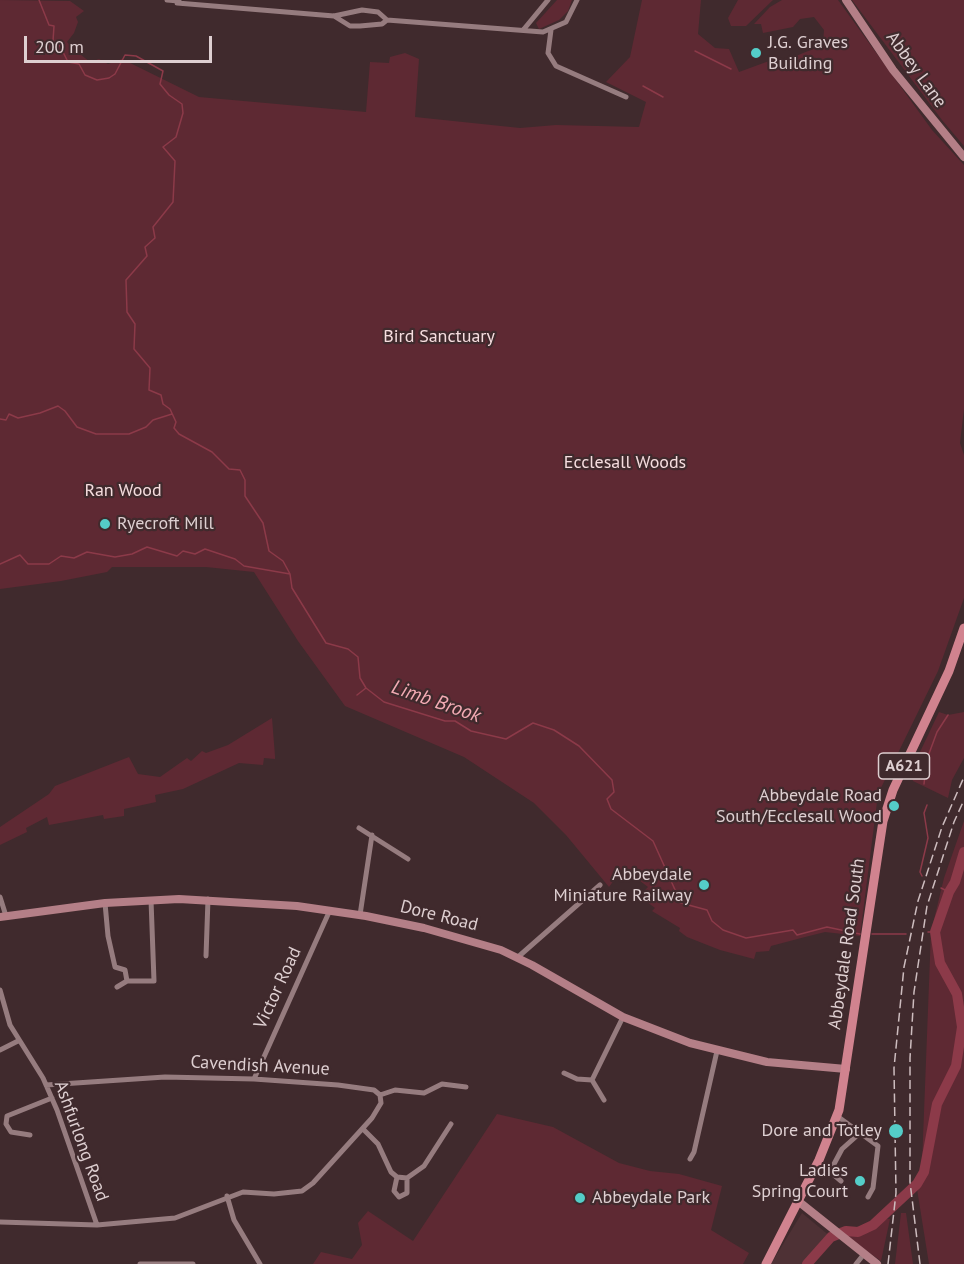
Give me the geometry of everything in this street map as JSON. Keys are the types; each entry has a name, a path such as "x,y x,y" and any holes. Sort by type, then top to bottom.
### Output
{"main road":[{"name":"Abbeydale Road South","path":"766,1264 819,1160 837,1116 883,821 892,790 949,671 964,628"}],"street":[{"path":"167,0 334,16 362,10 378,12 387,20"},
{"path":"524,29 548,0"},
{"path":"334,16 350,26 373,26 387,20 543,32 566,22 577,0"},
{"name":"Abbey Lane","path":"846,0 893,70 964,156"},
{"path":"551,30 548,53 556,66 626,97"},
{"path":"360,828 408,859"},
{"path":"360,915 372,835"},
{"path":"518,957 600,885"},
{"path":"0,897 3,916"},
{"path":"206,956 208,899"},
{"name":"Dore Road","path":"3,916 105,903 208,899 330,910 360,915 475,941 518,957 623,1017 717,1051 791,1066 846,1069"},
{"path":"117,987 127,981 154,981 151,900"},
{"path":"105,903 108,936 116,967 125,970 127,981"},
{"name":"Victor Road","path":"254,1079 330,910"},
{"name":"Ashfurlong Road","path":"0,990 7,1018 18,1041 52,1098 97,1225 176,1218 227,1196 243,1192 289,1194 306,1189 379,1108 380,1095"},
{"path":"592,1080 623,1017"},
{"path":"0,1050 18,1041"},
{"path":"690,1159 694,1152 717,1051"},
{"path":"564,1073 577,1079 592,1080"},
{"name":"Cavendish Avenue","path":"46,1085 165,1077 254,1079 338,1085 374,1090 380,1095 395,1090 424,1093 441,1084 466,1088"},
{"path":"592,1080 604,1100"},
{"path":"7,1116 52,1098"},
{"path":"0,1110 7,1116"},
{"path":"7,1116 6,1124 11,1132 30,1135"},
{"path":"837,1116 878,1146 873,1188 868,1197"},
{"path":"363,1128 378,1144 388,1168 397,1177 407,1178 424,1166 451,1124"},
{"path":"841,1181 832,1173 834,1164 842,1149 860,1133"},
{"path":"397,1177 394,1191 399,1197 407,1193 407,1178"},
{"path":"227,1196 234,1220 260,1264"},
{"path":"798,1201 877,1264"},
{"path":"0,1222 97,1225"},
{"path":"856,1264 864,1254"},
{"path":"140,1264 193,1264"}],"shaded area":[{"path":"802,1213 831,1237 807,1264 771,1264"}],"green space":[{"name":"Ecclesall Woods","path":"0,0 70,1 84,11 76,17 78,22 67,42 90,62 99,59 108,64 122,59 199,97 366,112 370,62 389,63 390,57 405,53 419,59 415,117 520,128 556,125 639,127 646,102 606,82 630,57 642,0 701,0 698,34 715,48 729,49 739,72 769,61 786,60 823,45 824,30 814,17 800,19 793,27 763,33 761,24 754,24 770,7 782,0 838,0 932,130 964,165 964,409 960,443 964,455 964,598 938,671 878,794 860,936 825,932 771,946 769,951 756,952 754,959 720,950 687,937 679,931 680,928 652,911 655,908 639,896 648,887 623,868 609,887 566,835 534,803 464,757 345,706 298,641 254,572 206,567 112,567 107,572 0,589"},
{"path":"557,0 572,0 568,11 559,20 539,29 536,23"},
{"path":"738,0 773,0 746,26 731,26 728,18"},
{"path":"852,0 964,0 964,146 942,120"},
{"path":"939,712 948,715 964,712 964,758 952,780 948,798 913,781 910,773"},
{"path":"272,718 275,759 264,758 263,765 239,763 183,789 155,795 156,802 124,809 124,816 104,819 103,815 49,825 47,817 26,828 27,832 0,845 0,827 49,794 55,786 129,757 138,774 160,777 187,758 191,761 202,751 206,753 228,745"},
{"path":"964,821 964,1264 929,1264 917,1189 922,1164 931,932 944,878"},
{"name":"Abbeydale Park","path":"497,1114 553,1127 619,1163 650,1171 679,1174 722,1186 711,1230 749,1253 743,1264 313,1264 321,1252 352,1259 362,1245 358,1223 368,1211 413,1241"},
{"path":"901,1213 906,1213 913,1264 895,1264"},
{"path":"880,1218 890,1219 881,1261 844,1235 846,1231 858,1232 873,1225"}],"waterway":[{"name":"Limb Brook","path":"39,0 49,25 54,26 53,41 60,46 68,62 79,64 85,75 97,80 109,78 115,74 125,55 136,56 163,71 160,84 169,95 182,104 183,113 176,137 163,147 175,161 173,202 153,227 155,238 145,247 147,256 126,280 127,312 135,324 134,349 150,368 149,390 161,395 163,404 170,409 176,422 174,428 179,434 212,452 229,469 240,470 245,480 245,496 263,523 269,551 283,561 290,574 292,588 326,643 348,649 358,657 360,678 366,688 384,702 445,721 455,721 471,731 506,739 533,723 554,730 579,746 612,780 614,792 607,799 611,809 653,841 681,903 707,910 712,921 723,930 746,938 793,930 797,935 827,927 860,934"},
{"path":"695,51 731,69"},
{"path":"643,86 663,97"},
{"path":"0,419 6,420 9,414 18,418 58,406 65,411 77,427 96,434 129,434 146,427 153,420 172,414"},
{"path":"0,564 20,555 28,564 49,564 61,556 74,558 87,552 115,557 132,554 147,547 177,556 183,551 195,554 205,549 235,559 244,566 290,574"},
{"path":"357,695 366,688"},
{"path":"924,784 927,759 937,732 948,715"},
{"path":"922,876 920,872 928,838 924,813 927,805"},
{"path":"807,1264 831,1237 846,1231 858,1232 873,1225 917,1184 924,1172 937,1104 956,1066 962,1027 957,994 940,963 935,932 964,852"},
{"path":"941,888 949,892"},
{"name":"Limb Brook","path":"928,932 935,932"},
{"name":"Limb Brook","path":"872,934 906,934"}],"railway":[{"path":"888,1264 896,1193 894,1068 904,967 918,901 942,827 964,777"},
{"path":"920,1264 910,1182 910,1058 914,992 927,906 954,822 964,800"}],"place":[{"name":"J.G. Graves Building","path":"756,53"},
{"name":"Ryecroft Mill","path":"105,524"},
{"name":"Abbeydale Road South/Ecclesall Wood","path":"894,806"},
{"name":"Abbeydale Miniature Railway","path":"704,885"},
{"name":"Dore and Totley","path":"896,1131"},
{"name":"Ladies Spring Court","path":"860,1181"},
{"name":"Abbeydale Park","path":"580,1198"}],"park label":[{"name":"Bird Sanctuary","path":"439,337"},
{"name":"Ran Wood","path":"123,491"}]}
